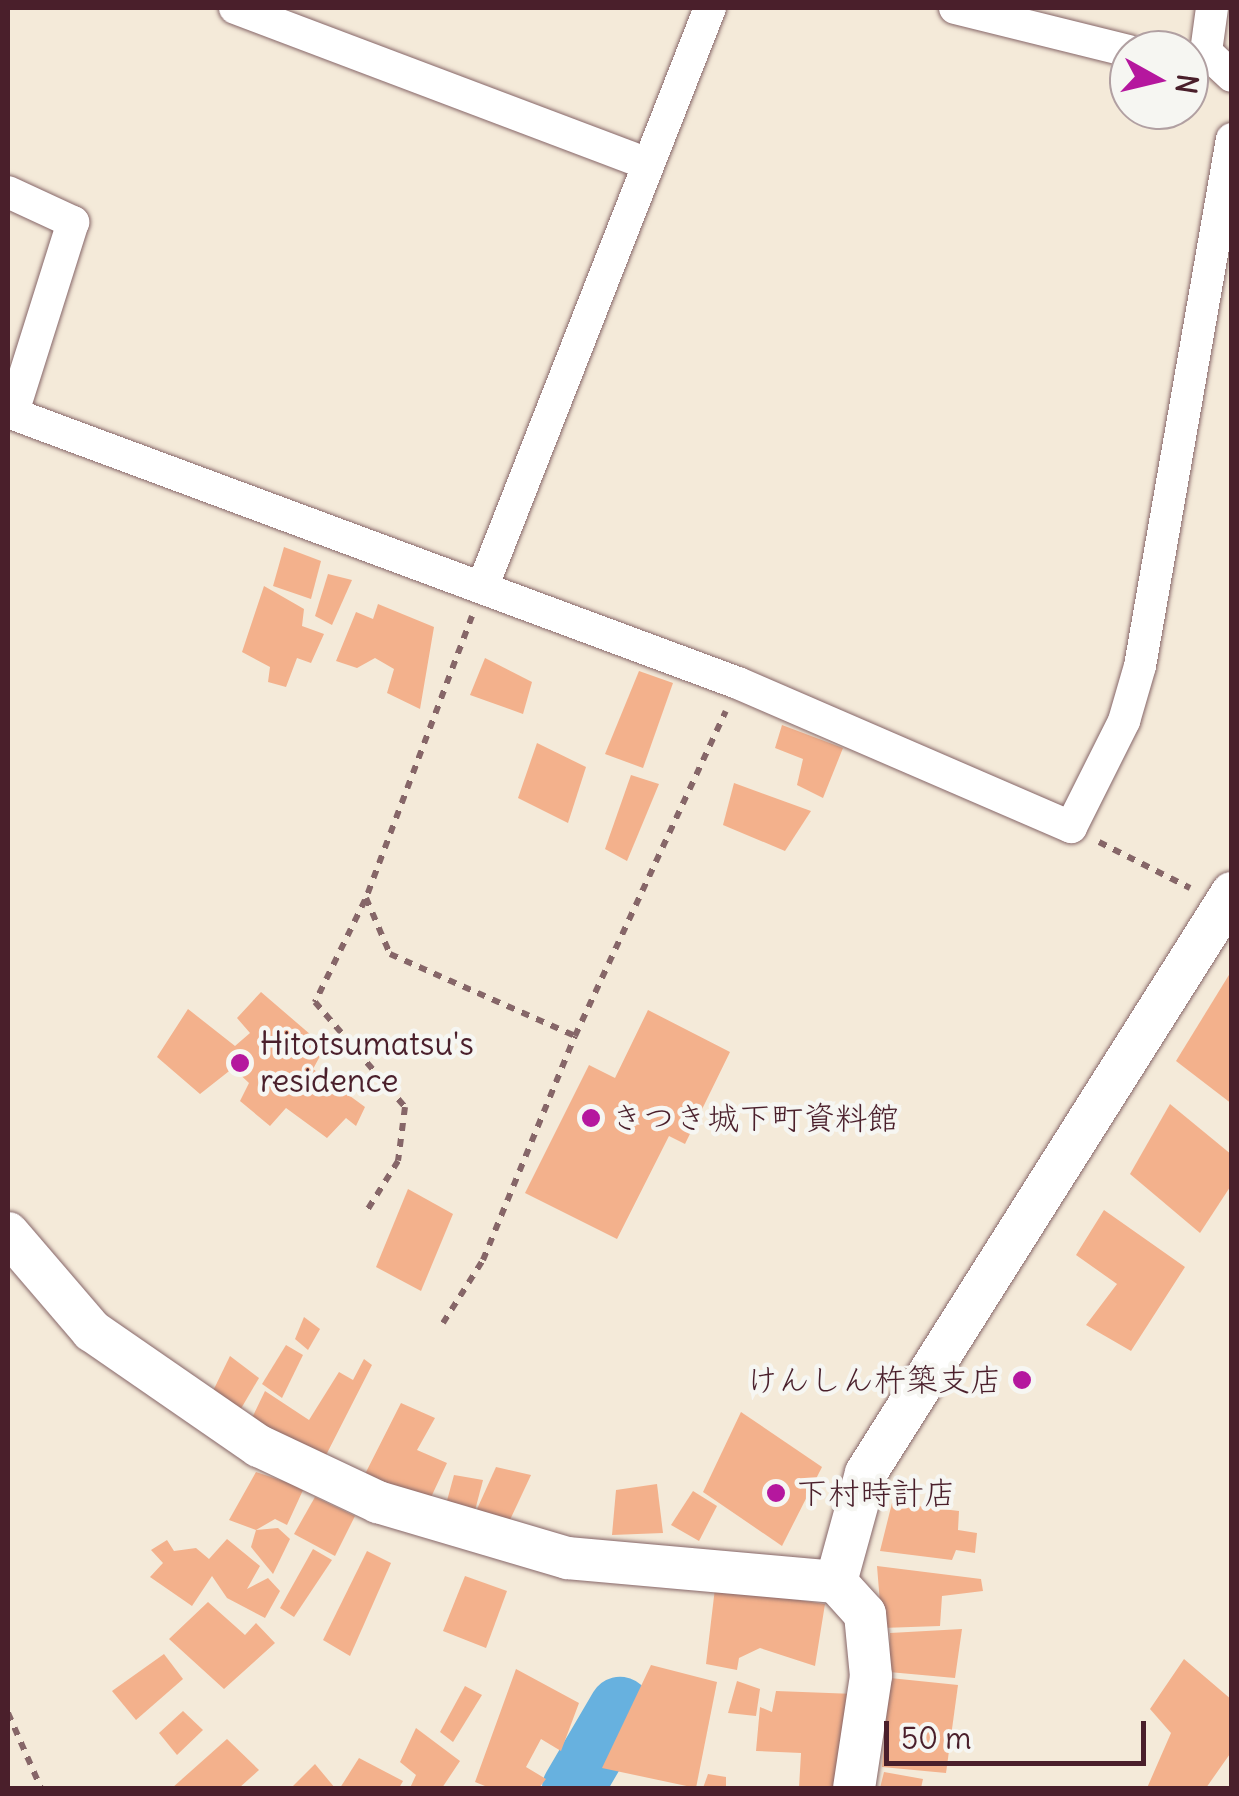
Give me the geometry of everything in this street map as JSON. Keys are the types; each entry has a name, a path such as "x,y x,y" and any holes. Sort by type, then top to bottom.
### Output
{"street":[{"path":"235,8 647,164"},
{"path":"482,588 710,8"},
{"path":"954,8 1109,46"},
{"path":"1209,63 1232,76"},
{"path":"8,192 73,222 10,412 738,682 1071,827 1124,720 1140,666 1232,139"},
{"path":"836,1582 866,1473 1228,899"},
{"path":"8,1233 92,1332 258,1446 378,1502 567,1558 836,1582 864,1614 871,1676 854,1788"}],"path":[{"path":"366,1212 398,1161 405,1107 315,1002 366,898 482,588"},
{"path":"443,1323 483,1260 574,1036 666,856 738,682"},
{"path":"1071,827 1228,899"},
{"path":"366,898 390,954 574,1036"},
{"path":"8,1713 41,1788"}],"building":[{"path":"284,547 321,561 311,599 273,586"},
{"path":"328,574 352,580 332,625 315,616"},
{"path":"264,586 304,609 302,626 324,634 311,663 297,658 286,687 268,682 270,667 242,652"},
{"path":"378,604 434,627 420,709 387,693 394,669 375,658 357,668 336,661 356,612 373,619"},
{"path":"485,658 532,682 523,714 470,695"},
{"path":"639,671 673,683 643,768 605,754"},
{"path":"782,725 843,748 823,798 797,785 803,759 775,748"},
{"path":"537,743 586,767 568,823 518,798"},
{"path":"631,775 659,784 627,861 605,849"},
{"path":"734,783 811,811 785,851 723,825"},
{"path":"1232,970 1232,1104 1176,1061"},
{"name":"Hitotsumatsu's residence","path":"261,992 325,1047 313,1069 365,1107 356,1126 346,1118 327,1138 286,1108 270,1126 240,1101 249,1083 233,1068 200,1094 157,1057 188,1009 235,1046 250,1033 237,1018"},
{"path":"648,1010 730,1052 685,1144 669,1136 617,1239 525,1193 589,1065 615,1078"},
{"path":"1170,1104 1232,1155 1232,1184 1200,1233 1130,1174"},
{"path":"408,1189 453,1214 421,1291 376,1267"},
{"path":"1104,1210 1185,1267 1131,1351 1086,1325 1117,1284 1076,1255"},
{"path":"304,1317 320,1329 308,1350 295,1339"},
{"path":"286,1345 303,1355 282,1398 262,1384"},
{"path":"230,1356 259,1378 239,1412 211,1395"},
{"path":"364,1359 372,1365 322,1463 252,1418 265,1391 309,1420 339,1372 353,1380"},
{"path":"401,1403 435,1418 417,1450 447,1463 426,1508 363,1478"},
{"path":"741,1412 822,1467 782,1546 703,1492"},
{"path":"496,1467 531,1475 509,1522 473,1518"},
{"path":"256,1472 304,1488 287,1525 275,1519 256,1530 229,1520"},
{"path":"454,1475 483,1480 473,1518 445,1508"},
{"path":"657,1484 663,1533 612,1535 616,1490"},
{"path":"693,1491 717,1506 699,1541 671,1525"},
{"path":"315,1497 355,1516 335,1556 294,1534"},
{"path":"892,1503 959,1511 958,1530 977,1533 975,1553 956,1550 952,1560 880,1551"},
{"path":"278,1528 290,1539 273,1574 251,1547 256,1530"},
{"path":"227,1539 260,1566 247,1589 268,1578 280,1591 265,1618 227,1598 212,1576 192,1606 150,1577 163,1563 151,1550 167,1540 174,1551 196,1548 209,1559"},
{"path":"313,1549 332,1560 294,1617 280,1608"},
{"path":"367,1551 391,1563 350,1656 323,1640"},
{"path":"877,1566 981,1579 983,1591 942,1596 940,1626 882,1628"},
{"path":"465,1576 507,1591 486,1648 443,1631"},
{"path":"715,1588 825,1604 815,1666 760,1648 739,1658 737,1670 706,1664"},
{"path":"208,1602 245,1635 256,1623 275,1643 224,1689 169,1639"},
{"path":"962,1629 955,1678 889,1672 890,1633"},
{"path":"164,1654 183,1679 136,1720 112,1691"},
{"path":"1184,1659 1232,1700 1232,1751 1206,1788 1147,1788 1171,1733 1150,1709"},
{"path":"651,1665 717,1682 696,1788 602,1768"},
{"path":"516,1669 579,1703 561,1751 541,1739 526,1767 546,1779 539,1788 490,1788 475,1782"},
{"path":"890,1678 958,1685 946,1773 882,1767"},
{"path":"737,1681 760,1689 756,1716 728,1713"},
{"path":"465,1686 482,1695 453,1742 440,1732"},
{"path":"776,1691 855,1694 840,1788 799,1788 801,1753 756,1751 760,1707 772,1712"},
{"path":"183,1711 203,1730 177,1755 159,1733"},
{"path":"416,1728 460,1761 442,1788 410,1788 416,1775 400,1762"},
{"path":"227,1739 259,1770 239,1788 172,1788"},
{"path":"359,1758 403,1781 399,1788 340,1788"},
{"path":"315,1764 335,1788 291,1788"},
{"path":"884,1772 923,1779 921,1788 880,1788"},
{"path":"708,1774 726,1777 726,1788 703,1788"}],"waterway":[{"path":"573,1788 620,1708"}],"place":[{"name":"Hitotsumatsu's residence","path":"240,1063"},
{"name":"きつき城下町資料館","path":"591,1118"},
{"name":"けんしん杵築支店","path":"1022,1380"},
{"name":"下村時計店","path":"776,1493"}]}
